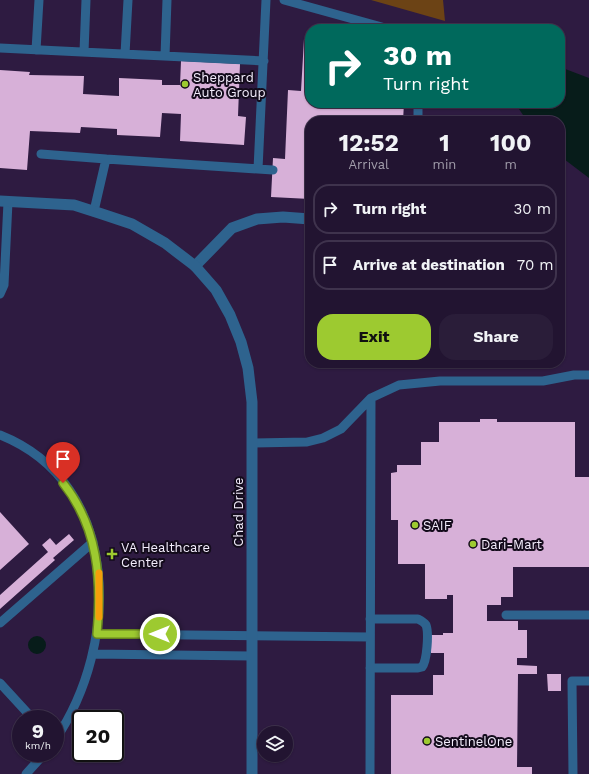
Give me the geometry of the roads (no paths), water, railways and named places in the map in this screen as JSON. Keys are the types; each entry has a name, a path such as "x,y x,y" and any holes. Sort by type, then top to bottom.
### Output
{"street":[{"name":"Chad Drive","path":"4,202 74,205 132,224 165,243 195,266 216,290 230,315 241,342 248,368 252,395 252,774"},
{"path":"195,266 232,228 257,219 283,217 305,219"}],"lane":[{"path":"36,50 39,0"},
{"path":"84,52 86,0"},
{"path":"125,54 128,0"},
{"path":"165,56 167,0"},
{"path":"258,169 266,0"},
{"path":"284,0 371,24"},
{"path":"0,48 264,61"},
{"path":"41,154 273,170"},
{"path":"94,211 106,159"},
{"path":"0,294 4,285 4,202"},
{"path":"252,443 307,442 323,438 341,429 371,398 392,388 413,383 543,381 574,375 589,375"},
{"path":"370,774 371,398"},
{"path":"0,435 33,452 58,476 77,502 84,515 96,555 99,581 97,634 93,654 79,697 64,725"},
{"path":"0,623 92,542"},
{"path":"506,615 589,615"},
{"path":"370,619 418,619 422,621 427,629 426,658 422,667 370,668"},
{"path":"97,634 370,637"},
{"path":"93,654 252,656"},
{"path":"573,774 572,681 589,681"},
{"path":"0,683 25,710"},
{"path":"26,774 37,762"}],"place":[{"name":"Sheppard Auto Group","path":"185,84"},
{"name":"SAIF","path":"415,525"},
{"name":"Dari-Mart","path":"473,544"},
{"name":"VA Healthcare Center","path":"112,554"},
{"name":"SentinelOne","path":"427,741"}]}
